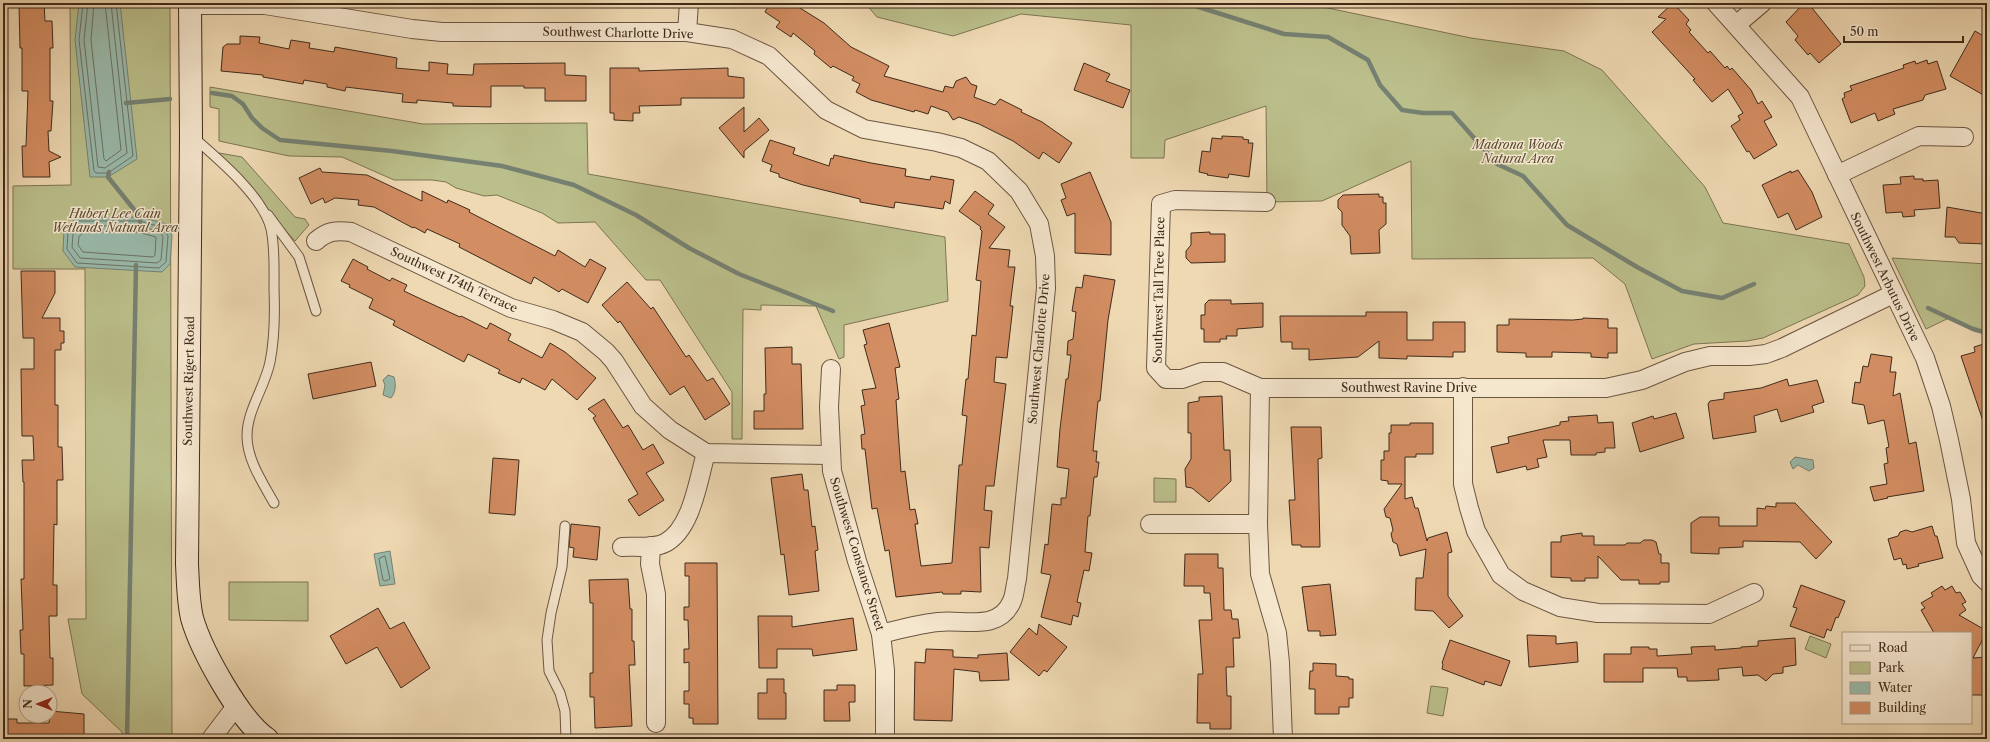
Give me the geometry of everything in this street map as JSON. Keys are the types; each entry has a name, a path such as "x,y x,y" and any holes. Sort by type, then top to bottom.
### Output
{"main road":[{"name":"Southwest Rigert Road","path":"190,4 191,136 188,593 192,619 212,664 237,705 267,739"}],"street":[{"path":"687,32 689,3"},
{"name":"Southwest Arbutus Drive","path":"1716,3 1800,97 1893,294 1925,358 1941,406 1961,499 1966,543 1982,576 1987,582"},
{"path":"1736,25 1762,3"},
{"name":"Southwest Charlotte Drive","path":"190,4 265,5 412,29 442,32 687,32 732,39 769,56 826,110 864,129 937,142 960,148 988,161 1019,191 1039,224 1046,256 1046,288 1017,580 1012,600 1006,611 994,620 982,623 939,622 881,634"},
{"path":"1837,175 1919,136 1964,137"},
{"name":"Southwest Tall Tree Place","path":"1260,388 1223,372 1202,372 1182,379 1166,379 1156,368 1161,204 1175,200 1266,202"},
{"name":"Southwest 174th Terrace","path":"316,241 322,235 332,231 351,232 511,308 553,320 582,332 606,352 614,361 633,393 647,410 670,430 706,453"},
{"name":"Southwest Ravine Drive","path":"1260,388 1606,388 1642,380 1685,362 1710,356 1749,356 1766,354 1782,348 1893,294"},
{"name":"Southwest Constance Street","path":"831,369 831,455 835,487 881,634 885,670 885,739"},
{"path":"1464,387 1464,484 1470,514 1476,531 1501,575 1523,591 1560,607 1598,614 1708,614 1754,593"},
{"path":"1260,388 1258,524 1260,574 1277,633 1280,663 1283,739"},
{"path":"622,547 651,546 664,543 681,529 686,521 706,453 831,455"},
{"path":"1150,524 1258,524"},
{"path":"651,546 650,564 656,594 656,723"},
{"path":"211,739 237,705"}],"lane":[{"path":"191,136 228,168 274,222 299,256 316,311"},
{"path":"260,207 271,228 275,330 266,379 249,420 247,438 253,462 274,503"},
{"path":"565,526 562,567 551,613 547,640 549,671 560,693 565,711 566,739"}],"green space":[{"name":"Hubert Lee Cain Wetlands Natural Area","path":"70,3 170,3 172,739 122,739 122,732 82,694 68,619 86,619 85,269 13,269 13,186 71,185"},
{"name":"Madrona Woods Natural Area","path":"865,3 1304,3 1471,38 1564,51 1602,70 1705,187 1723,223 1849,244 1864,277 1865,286 1858,295 1763,338 1747,341 1694,344 1652,359 1625,284 1593,258 1412,259 1411,161 1322,201 1267,202 1266,106 1165,140 1164,158 1131,158 1131,25 1021,14 953,36 877,17"},
{"path":"210,87 423,124 587,123 588,174 945,237 948,301 844,325 844,357 839,359 816,306 761,305 761,310 743,309 742,439 732,439 732,392 660,280 646,280 595,222 558,223 542,213 497,195 484,196 456,188 446,182 432,180 394,180 342,157 289,156 219,141 219,109 210,107"},
{"path":"219,153 242,157 295,217 305,219 309,225 295,241 219,155"},
{"path":"1892,258 1987,264 1987,334 1949,318 1926,329"},
{"path":"1154,478 1176,479 1176,502 1154,502"},
{"path":"229,582 308,582 308,621 229,620"},
{"path":"1810,636 1831,644 1826,658 1805,649"},
{"path":"1431,686 1448,688 1443,716 1427,713"}],"water":[{"path":"120,3 137,159 108,177 90,177 75,40 79,4"},
{"path":"77,217 140,217 167,224 172,235 170,264 162,272 75,267 63,251 64,230"},
{"path":"388,375 394,377 395,382 395,391 391,398 383,395 385,385 383,380"},
{"path":"1795,457 1813,460 1814,468 1809,471 1798,465 1793,469 1790,462"},
{"path":"390,551 395,584 380,586 374,554"}],"building":[{"path":"19,3 44,3 45,21 52,21 53,48 50,48 50,101 53,101 51,131 48,131 49,151 61,157 49,162 50,177 23,177 22,146 26,146 28,91 22,91 22,48 20,48"},
{"path":"770,3 792,3 824,23 851,47 889,66 884,76 943,92 945,86 953,88 956,81 966,77 971,84 977,86 974,97 995,105 1000,99 1022,110 1021,112 1042,122 1072,143 1059,163 1043,152 1039,159 1013,141 979,124 959,117 953,120 948,112 931,106 928,114 915,110 914,112 871,100 856,92 860,84 852,80 854,77 833,66 831,68 814,54 815,51 793,33 791,37 776,27 780,22 765,12"},
{"path":"1673,3 1689,20 1686,24 1691,30 1689,32 1708,53 1710,51 1725,68 1727,66 1730,70 1732,68 1751,90 1758,104 1762,101 1772,117 1764,121 1777,145 1754,159 1749,151 1747,152 1731,126 1740,120 1738,116 1743,113 1728,89 1712,102 1693,80 1695,79 1652,32 1666,19 1658,17"},
{"path":"1804,3 1808,3 1841,44 1819,63 1810,53 1808,55 1795,40 1798,36 1786,22"},
{"path":"1975,31 1987,38 1987,97 1950,76"},
{"path":"240,36 260,37 259,43 289,49 291,40 310,43 309,48 334,52 335,47 397,58 396,68 429,71 429,62 448,64 447,74 473,75 474,64 565,63 565,75 586,76 586,101 545,101 545,88 524,88 524,86 491,86 491,107 453,106 453,103 417,100 417,103 402,102 403,94 346,87 345,91 327,87 327,84 304,80 303,84 263,77 263,75 221,71 223,47 227,44 240,44"},
{"path":"1927,60 1928,64 1937,61 1946,89 1925,95 1923,100 1893,109 1895,114 1878,121 1875,113 1851,123 1842,99 1845,97 1844,93 1852,90 1850,86 1904,68 1903,65 1915,61 1916,64"},
{"path":"1084,63 1110,74 1106,81 1130,90 1123,108 1074,90"},
{"path":"610,68 639,68 639,71 728,68 728,76 744,78 744,98 681,98 681,105 639,106 640,113 633,113 633,121 614,120 614,113 610,113"},
{"path":"744,107 744,132 759,118 769,130 744,151 744,158 719,128"},
{"path":"1222,136 1243,137 1243,139 1249,140 1248,143 1253,143 1249,177 1229,174 1228,178 1207,175 1208,174 1199,172 1202,151 1210,152 1212,138 1222,139"},
{"path":"770,140 795,148 793,154 829,166 831,158 833,159 834,155 906,169 905,176 930,180 931,176 954,180 950,204 945,201 943,209 895,202 894,208 860,202 860,199 803,185 779,177 779,174 770,171 772,165 762,161"},
{"path":"320,168 322,172 367,175 422,201 422,191 447,203 448,200 470,210 469,212 555,256 558,250 585,267 590,259 606,268 588,303 562,289 559,292 534,277 531,284 459,247 460,244 427,229 425,233 414,227 413,228 374,207 358,205 359,200 335,198 325,203 323,198 311,204 299,178"},
{"path":"1798,170 1812,192 1822,217 1796,230 1788,213 1778,218 1762,185 1791,171 1791,173"},
{"path":"1090,172 1111,222 1111,255 1075,253 1075,213 1067,216 1061,200 1066,198 1061,184"},
{"path":"1914,176 1914,179 1923,179 1923,181 1938,180 1940,208 1914,210 1915,216 1903,217 1902,212 1886,213 1883,185 1901,184 1900,177"},
{"path":"975,191 994,205 988,214 1005,227 989,248 1010,250 1008,267 1015,267 1010,306 1013,306 1007,358 996,357 994,382 1006,384 994,486 986,486 984,510 992,511 989,548 980,547 981,592 961,591 961,594 943,594 942,592 896,597 889,550 885,551 877,508 872,509 865,449 862,449 861,435 865,434 861,406 865,405 862,390 876,388 864,345 867,344 863,330 889,323 900,367 895,368 899,399 896,400 901,472 905,471 910,510 915,509 918,524 915,524 921,566 952,563 959,465 962,465 967,416 962,415 966,379 968,379 972,335 976,336 981,281 976,280 982,231 980,229 981,227 959,211"},
{"path":"1379,194 1379,197 1383,197 1383,203 1386,203 1386,224 1379,230 1380,253 1351,254 1350,236 1342,225 1342,212 1338,208 1338,200 1343,195"},
{"path":"1947,207 1987,214 1987,244 1959,243 1955,237 1945,237"},
{"path":"1210,232 1210,234 1225,234 1225,262 1191,263 1186,258 1186,251 1191,245 1191,233"},
{"path":"353,259 368,267 367,269 390,281 392,278 407,285 404,291 487,329 490,323 511,334 508,340 542,358 550,343 565,352 596,378 577,400 552,379 545,390 522,378 520,383 498,373 500,370 468,354 464,362 393,325 395,321 369,308 373,299 349,287 350,285 341,281"},
{"path":"21,271 55,271 55,293 42,318 60,318 60,331 64,331 64,343 61,343 61,350 55,350 55,405 58,405 58,447 62,447 63,480 57,480 57,525 54,524 53,585 57,585 57,616 49,616 50,658 53,658 53,684 24,684 24,654 21,654 20,630 23,630 21,579 24,579 24,482 22,460 34,460 33,436 22,436 21,369 34,369 34,338 23,338"},
{"path":"1084,275 1115,280 1108,320 1100,401 1098,401 1093,451 1097,451 1096,462 1099,462 1097,477 1094,477 1090,516 1088,516 1085,552 1092,553 1089,571 1084,570 1077,602 1081,603 1078,617 1073,615 1071,625 1041,617 1051,575 1041,573 1045,544 1048,545 1052,504 1061,505 1061,498 1066,498 1069,469 1057,467 1060,429 1066,379 1068,379 1071,355 1067,355 1068,341 1073,339 1076,312 1072,311 1076,287 1082,288"},
{"path":"627,282 651,309 653,307 686,357 689,355 707,381 713,378 730,404 705,420 684,386 670,395 620,321 618,323 602,305"},
{"path":"1209,300 1231,300 1231,304 1263,303 1263,327 1237,329 1237,336 1226,336 1227,339 1220,339 1220,342 1204,342 1204,329 1201,329 1201,315 1205,315 1205,304"},
{"path":"1366,312 1407,312 1407,340 1433,340 1433,322 1465,322 1465,352 1453,352 1453,357 1407,356 1407,359 1379,358 1379,341 1358,357 1309,360 1309,349 1292,349 1292,342 1281,342 1280,316 1366,316"},
{"path":"1583,318 1608,319 1608,328 1617,328 1617,353 1608,353 1608,358 1591,357 1591,353 1552,352 1552,357 1526,357 1526,353 1497,352 1497,325 1509,325 1509,319 1573,320"},
{"path":"1987,343 1987,423 1984,424 1961,356 1975,352 1974,347"},
{"path":"792,347 792,364 801,364 803,429 754,429 754,411 764,411 764,394 766,394 765,348"},
{"path":"1871,354 1892,357 1890,372 1896,372 1893,396 1900,393 1909,444 1916,442 1924,491 1887,497 1888,498 1874,501 1870,487 1887,484 1884,464 1888,463 1886,448 1889,447 1884,420 1868,424 1864,405 1852,403 1855,382 1860,383 1863,366 1868,367"},
{"path":"371,362 376,386 313,399 308,374"},
{"path":"1787,379 1789,386 1817,380 1824,402 1812,406 1814,412 1781,422 1777,409 1754,416 1756,432 1713,439 1708,404 1710,401 1724,399 1724,393 1761,388"},
{"path":"1222,396 1224,450 1230,450 1231,481 1209,502 1192,488 1186,487 1185,469 1191,459 1191,433 1188,433 1188,403 1199,401 1199,397"},
{"path":"604,399 623,428 628,425 643,450 653,444 664,463 646,473 664,500 639,516 628,500 638,494 593,418 596,416 588,409"},
{"path":"1676,413 1684,438 1640,452 1632,423 1653,416 1654,419"},
{"path":"1597,415 1598,423 1613,422 1615,448 1605,448 1605,452 1596,453 1596,455 1571,455 1570,440 1543,440 1547,457 1537,459 1539,467 1527,470 1526,466 1497,473 1491,447 1509,443 1508,437 1560,425 1560,422 1569,421 1568,417"},
{"path":"1410,423 1433,423 1433,454 1416,454 1416,457 1405,457 1405,499 1412,497 1415,508 1418,508 1427,541 1428,538 1447,532 1452,552 1448,553 1448,596 1463,616 1449,628 1433,611 1415,610 1416,578 1423,578 1426,549 1400,556 1397,544 1393,542 1391,534 1393,530 1390,518 1386,517 1384,509 1402,484 1388,484 1388,481 1381,480 1381,460 1384,460 1384,451 1389,451 1389,433 1391,433 1391,425 1410,425"},
{"path":"1291,427 1321,427 1322,458 1318,459 1320,547 1301,547 1301,545 1292,545 1289,500 1295,500"},
{"path":"493,458 519,460 515,515 489,513"},
{"path":"802,474 804,490 808,490 812,527 815,526 818,550 815,551 819,591 789,595 784,554 781,555 771,478"},
{"path":"1776,503 1795,503 1832,542 1816,559 1800,542 1743,541 1743,547 1719,548 1719,554 1691,553 1691,523 1700,517 1719,517 1719,526 1757,526 1757,508 1765,509 1766,506 1776,507"},
{"path":"571,524 600,527 597,560 573,557 574,548 569,547"},
{"path":"1932,526 1935,536 1937,536 1943,558 1918,564 1919,566 1907,569 1906,564 1903,565 1901,558 1894,560 1888,539 1898,536 1900,532 1906,530 1912,532"},
{"path":"1582,533 1582,536 1594,536 1594,545 1625,545 1627,543 1640,543 1644,540 1652,540 1656,542 1659,554 1661,554 1661,563 1669,563 1669,582 1660,582 1660,584 1639,584 1639,580 1621,580 1598,556 1598,578 1585,578 1585,581 1571,581 1571,578 1551,577 1551,542 1561,542 1561,536"},
{"path":"1185,554 1218,554 1218,568 1223,568 1224,610 1231,610 1232,619 1238,619 1240,638 1233,638 1234,667 1226,667 1227,696 1231,696 1231,729 1210,729 1210,723 1197,723 1198,674 1203,674 1199,620 1212,620 1210,593 1204,593 1204,586 1184,586"},
{"path":"685,563 717,563 718,724 693,724 693,718 689,718 689,704 684,704 684,691 689,691 689,662 684,663 684,649 689,649 688,620 684,620 684,607 689,607 689,576 685,576"},
{"path":"628,579 630,609 632,609 632,641 634,641 635,665 629,665 632,726 595,728 594,697 590,697 590,673 593,673 593,603 590,603 589,580"},
{"path":"1330,584 1336,635 1320,636 1320,631 1308,631 1302,587"},
{"path":"1801,585 1845,601 1838,618 1836,617 1831,631 1827,629 1824,638 1790,626 1797,608 1793,607"},
{"path":"1942,586 1945,590 1952,586 1956,593 1960,592 1966,602 1962,604 1966,610 1959,615 1987,631 1973,658 1987,657 1987,695 1972,695 1972,632 1933,632 1921,610 1925,608 1921,603 1933,596 1931,593"},
{"path":"378,608 390,629 404,622 430,668 401,688 377,647 346,664 330,636"},
{"path":"758,616 792,616 792,627 853,618 857,650 813,656 812,649 777,649 777,668 759,668"},
{"path":"1039,624 1067,647 1047,672 1044,670 1039,676 1010,652 1029,628 1037,635"},
{"path":"1527,635 1556,636 1556,644 1577,642 1578,662 1529,667"},
{"path":"1795,638 1796,665 1783,667 1783,673 1773,674 1766,681 1758,675 1743,676 1742,667 1718,669 1719,680 1687,681 1687,677 1678,677 1677,668 1643,668 1643,682 1604,682 1604,654 1631,654 1631,647 1649,647 1649,649 1657,649 1657,656 1692,654 1691,647 1715,646 1715,650 1741,648 1758,646 1758,641"},
{"path":"1450,640 1510,661 1501,686 1485,681 1484,685 1442,669 1442,663"},
{"path":"926,649 953,650 953,657 978,658 978,655 1007,653 1009,680 980,681 979,672 954,669 952,721 914,720 915,662 925,663"},
{"path":"1313,663 1336,664 1336,676 1349,677 1349,679 1353,679 1353,698 1349,698 1349,707 1339,707 1339,714 1315,714 1315,689 1309,689 1310,671 1313,671"},
{"path":"767,679 784,679 784,693 786,693 786,719 758,719 758,693 767,693"},
{"path":"837,685 855,685 855,702 849,702 850,721 824,721 824,690 837,690"},
{"path":"58,712 84,714 84,739 3,739 3,719 17,719 17,723 58,724"}],"waterway":[{"path":"1186,3 1284,34 1328,37 1368,60 1380,85 1402,110 1423,113 1452,113 1497,164 1523,176 1567,225 1637,267 1682,291 1722,298 1754,284"},
{"path":"212,93 232,96 243,104 252,118 262,128 280,140 392,151 502,166 574,185 636,215 689,248 739,274 833,311"},
{"path":"126,103 170,99"},
{"path":"109,172 108,177 140,217 140,222"},
{"path":"127,739 136,265"},
{"path":"1928,308 1973,329 1987,333"}]}
